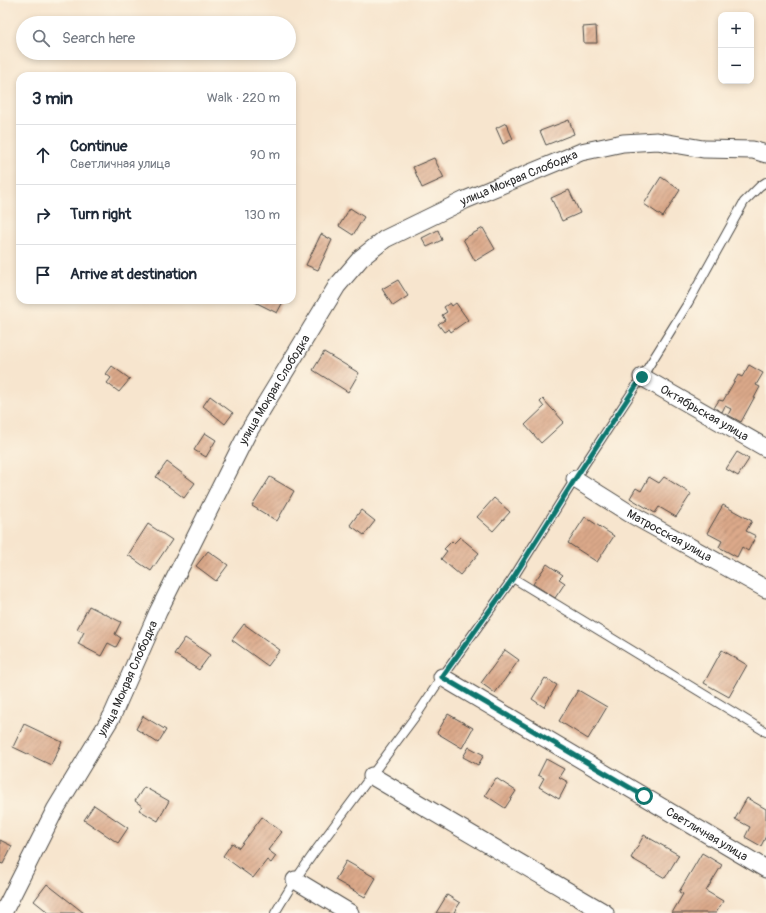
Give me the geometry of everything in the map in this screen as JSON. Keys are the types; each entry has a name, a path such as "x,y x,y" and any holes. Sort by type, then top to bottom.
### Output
{"street":[{"name":"улица Мокрая Слободка","path":"3,913 56,810 112,716 158,612 246,434 337,286 361,258 385,239 452,207 581,152 623,143 657,141 703,149 753,150 766,154"},
{"name":"Октябрьская улица","path":"642,377 766,448"},
{"name":"Матросская улица","path":"575,479 629,513 766,589"},
{"name":"Светличная улица","path":"442,677 766,868"},
{"path":"372,776 605,913"},
{"path":"295,880 350,913"}],"lane":[{"path":"275,913 295,880 420,710 513,578 688,304 744,202 766,182"},
{"path":"513,578 766,732"}],"building":[{"path":"596,26 597,43 584,43 583,27"},
{"path":"569,120 574,134 546,145 540,131"},
{"path":"506,123 513,139 503,144 496,128"},
{"path":"434,158 444,178 422,188 413,167"},
{"path":"661,177 680,190 663,217 644,204"},
{"path":"569,190 580,213 562,221 551,198"},
{"path":"350,208 364,217 353,235 339,226"},
{"path":"483,228 495,249 475,261 463,239"},
{"path":"438,230 442,240 427,247 422,238"},
{"path":"321,234 332,240 318,270 306,265"},
{"path":"398,280 408,296 393,306 382,289"},
{"path":"450,303 452,306 456,303 468,320 451,332 449,329 444,332 438,324 445,320 442,315 447,312 444,307"},
{"path":"259,304 282,304 277,313"},
{"path":"324,352 359,373 348,392 313,370"},
{"path":"749,365 763,373 756,385 760,387 741,422 728,415 731,409 725,406 722,412 714,408 719,400 723,401 738,375 742,377"},
{"path":"112,366 130,379 119,392 107,383 111,378 106,374"},
{"path":"210,396 233,413 225,424 203,406"},
{"path":"543,399 564,422 541,443 525,425 544,407 540,402"},
{"path":"205,433 216,440 206,457 194,450"},
{"path":"737,452 749,459 738,476 726,469"},
{"path":"167,462 195,483 184,498 156,477"},
{"path":"270,477 294,491 277,521 252,506"},
{"path":"649,477 659,483 664,477 691,494 676,517 659,507 655,513 630,498 636,488 641,491"},
{"path":"494,498 510,512 493,531 477,517"},
{"path":"723,505 752,521 746,531 756,536 748,551 742,547 737,557 719,547 722,541 707,533"},
{"path":"361,510 375,521 364,535 350,525"},
{"path":"585,517 614,536 597,562 568,543"},
{"path":"148,524 172,540 151,571 128,555"},
{"path":"460,537 479,553 460,575 441,559 447,551 444,549 452,541 454,543"},
{"path":"208,551 228,565 216,581 196,566"},
{"path":"547,564 563,575 559,579 565,583 555,598 533,584"},
{"path":"89,606 121,622 115,634 121,638 116,647 108,643 101,656 78,644 84,632 77,629"},
{"path":"244,624 280,650 268,666 232,640"},
{"path":"185,638 210,655 199,670 174,654"},
{"path":"505,650 519,660 495,693 481,683"},
{"path":"722,650 747,665 729,697 704,683"},
{"path":"545,678 557,685 544,707 532,699"},
{"path":"578,690 607,707 588,739 559,721"},
{"path":"448,714 473,728 462,748 437,733"},
{"path":"143,716 166,730 158,743 136,729"},
{"path":"24,724 62,742 51,765 13,747"},
{"path":"469,747 484,755 478,765 463,757"},
{"path":"546,759 564,769 559,777 568,782 559,799 539,787 544,778 538,775"},
{"path":"496,778 516,791 505,808 485,795"},
{"path":"144,787 169,801 158,821 139,810 142,806 135,801"},
{"path":"747,798 766,809 766,836 761,846 745,837 750,827 735,819"},
{"path":"94,805 128,828 118,843 84,820"},
{"path":"262,817 282,832 268,850 276,856 271,863 267,860 253,878 223,856 232,843 239,848"},
{"path":"644,835 679,855 665,878 631,858"},
{"path":"0,840 12,846 3,864 0,863"},
{"path":"702,853 722,865 706,891 723,901 716,913 672,913 683,894 679,892"},
{"path":"346,861 376,878 365,897 335,880"},
{"path":"47,884 84,913 49,913 34,901"},
{"path":"447,895 460,903 454,912 457,913 436,913"}],"route":[{"path":"642,377 575,479 513,578 442,677 644,796"}]}
